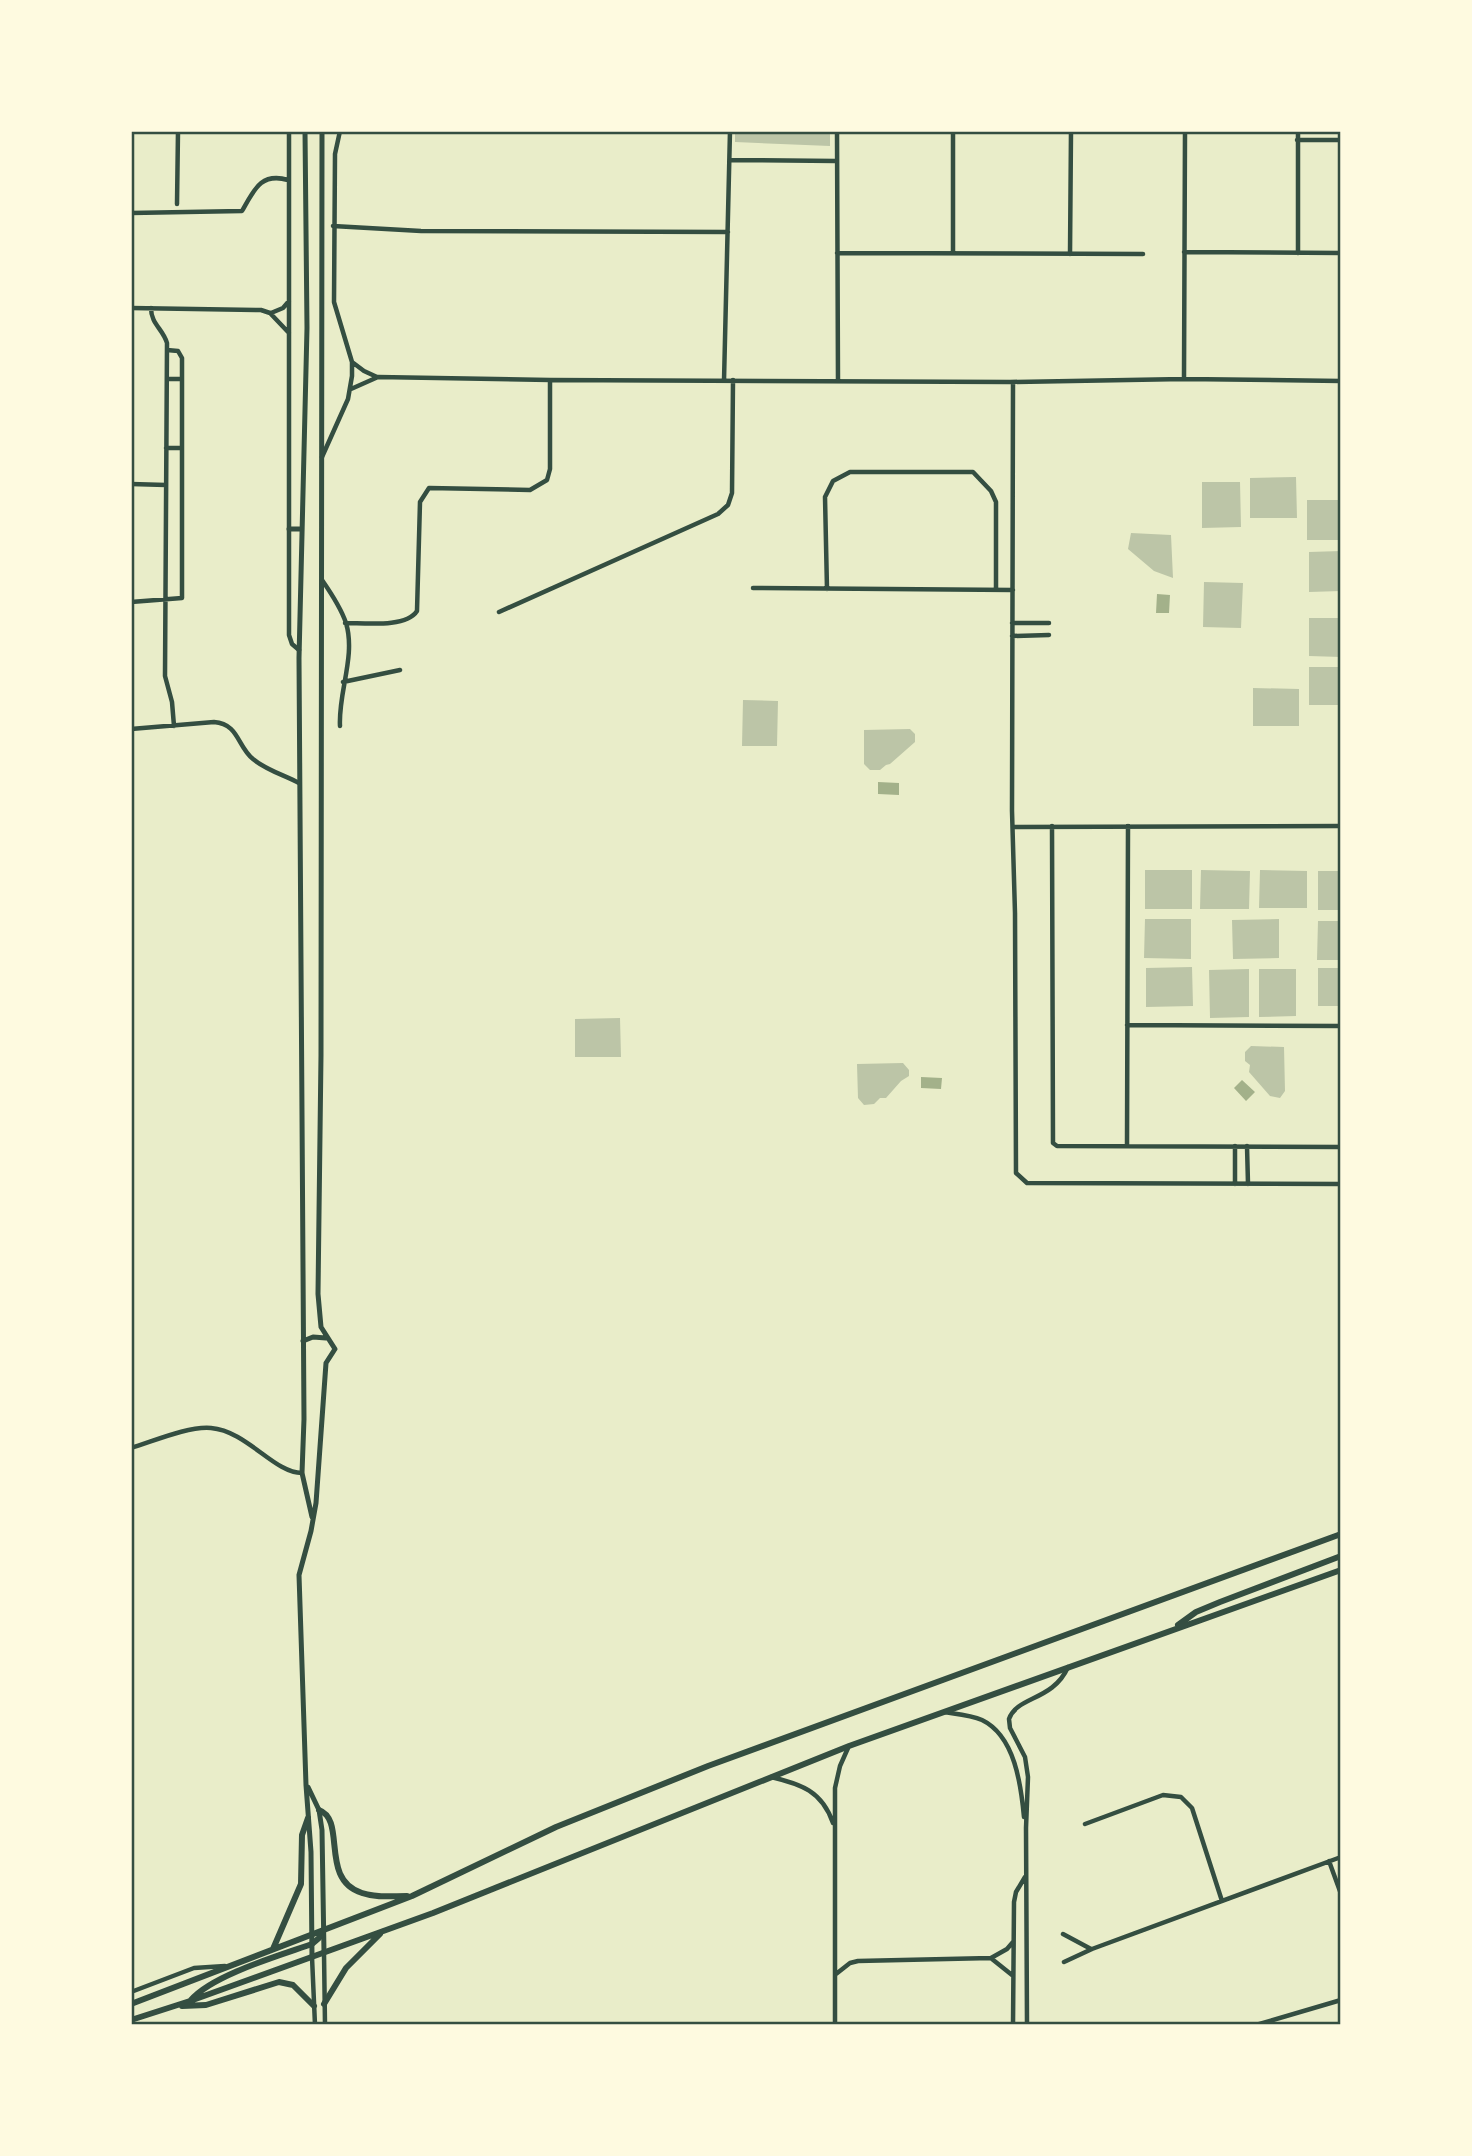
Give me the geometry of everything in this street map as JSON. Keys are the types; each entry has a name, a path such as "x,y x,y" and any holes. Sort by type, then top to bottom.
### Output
{"main road":[{"path":"131,2004 412,1896 556,1827 708,1766 1341,1534"},
{"path":"1174,1628 1196,1612 1341,1556"},
{"path":"131,2020 384,1931 849,1746 1341,1570"},
{"path":"318,1810 323,1811 329,1819 337,1868 352,1889 372,1895 412,1896"},
{"path":"273,1949 300,1884 302,1835 308,1818"},
{"path":"190,2001 201,1989 214,1982 312,1944 320,1938 324,1930"},
{"path":"324,2004 346,1968 384,1931"},
{"path":"176,2005 206,2005 279,1982 293,1985 314,2006"}],"street":[{"path":"177,204 178,131"},
{"path":"289,131 289,635 299,650"},
{"path":"305,131 307,328 299,650 302,1472 312,1524"},
{"path":"314,2025 311,1852 299,1575 316,1503 326,1363 335,1349 321,1327 318,1294 321,1055 322,131"},
{"path":"320,460 351,389 352,362 334,302 335,154 340,131"},
{"path":"724,381 730,131"},
{"path":"837,131 838,381"},
{"path":"953,131 953,253"},
{"path":"1070,254 1071,131"},
{"path":"1184,379 1185,131"},
{"path":"1298,131 1298,253"},
{"path":"1297,140 1341,140"},
{"path":"730,160 836,161"},
{"path":"131,213 242,211 258,186 266,179 278,177 289,180"},
{"path":"333,226 421,232 728,232"},
{"path":"837,253 1143,254"},
{"path":"1184,253 1341,253"},
{"path":"271,313 283,308 289,301"},
{"path":"131,308 252,309 271,313 289,334"},
{"path":"151,308 153,323 166,339 167,350 164,676 172,702 174,726"},
{"path":"131,601 183,598 182,355 178,351 167,350"},
{"path":"352,362 364,372 378,377 724,381 1341,381"},
{"path":"351,389 378,377"},
{"path":"167,379 182,379"},
{"path":"345,623 404,621 414,616 419,604 421,496 429,488 530,490 547,480 550,469 550,380"},
{"path":"499,612 686,530 722,511 728,505 732,493 733,380"},
{"path":"1013,382 1016,1173 1027,1183 1341,1184"},
{"path":"166,448 182,448"},
{"path":"827,589 825,497 834,481 850,472 973,472 991,491 996,502 996,590"},
{"path":"131,484 166,485"},
{"path":"289,529 302,529"},
{"path":"321,578 345,623 348,649 340,705 340,726"},
{"path":"753,588 1013,590"},
{"path":"1012,623 1049,623"},
{"path":"1012,636 1049,635"},
{"path":"344,682 401,670"},
{"path":"131,729 214,722 224,724 235,732 245,751 256,761 299,783"},
{"path":"1013,827 1341,825"},
{"path":"1052,826 1052,1140 1057,1146 1341,1147"},
{"path":"1127,1146 1128,826"},
{"path":"1127,1025 1341,1026"},
{"path":"1235,1146 1235,1184"},
{"path":"1247,1146 1248,1184"},
{"path":"303,1341 313,1337 329,1339"},
{"path":"131,1448 194,1429 212,1428 233,1433 291,1471 302,1472 317,1465"},
{"path":"1027,2025 1027,1767 1010,1728 1009,1718 1018,1706 1056,1686 1069,1666"},
{"path":"942,1712 982,1720 1002,1736 1017,1776 1026,1828"},
{"path":"835,2025 834,1828 837,1777 849,1746"},
{"path":"770,1777 794,1782 811,1790 824,1803 834,1828"},
{"path":"306,1785 318,1810 323,1842 325,2025"},
{"path":"1085,1824 1163,1795 1181,1797 1192,1808 1222,1901"},
{"path":"1064,1962 1092,1949 1341,1857"},
{"path":"1329,1861 1341,1894"},
{"path":"1013,2025 1016,1892 1026,1876"},
{"path":"1063,1934 1092,1949"},
{"path":"836,1975 850,1963 858,1961 991,1958 1007,1949 1013,1942"},
{"path":"991,1958 1013,1975"},
{"path":"131,1992 194,1968 229,1966"},
{"path":"1256,2025 1341,2000"}],"shaded area":[{"path":"1157,594 1170,595 1169,613 1156,613"},
{"path":"878,782 899,783 899,795 878,794"},
{"path":"921,1077 942,1078 941,1089 921,1088"},
{"path":"1242,1080 1255,1092 1246,1101 1234,1088"}],"building":[{"path":"735,131 830,131 830,146 735,142"},
{"path":"1296,477 1297,518 1250,518 1250,478"},
{"path":"1202,482 1240,482 1241,527 1202,528"},
{"path":"1307,500 1341,500 1341,540 1307,540"},
{"path":"1131,533 1171,535 1173,578 1154,571 1128,549"},
{"path":"1341,551 1341,591 1309,592 1309,552"},
{"path":"1204,582 1243,583 1241,628 1203,627"},
{"path":"1309,618 1341,618 1341,657 1309,656"},
{"path":"1309,667 1341,667 1341,705 1309,705"},
{"path":"1253,688 1299,689 1299,726 1253,726"},
{"path":"743,700 778,701 777,746 742,746"},
{"path":"910,729 915,734 915,742 890,764 880,770 870,770 864,764 864,730"},
{"path":"1145,870 1192,870 1192,909 1145,909"},
{"path":"1201,870 1250,871 1249,909 1200,909"},
{"path":"1260,870 1307,871 1307,908 1259,908"},
{"path":"1318,871 1341,871 1341,910 1318,910"},
{"path":"1145,919 1191,919 1191,959 1144,958"},
{"path":"1279,919 1279,958 1233,959 1232,920"},
{"path":"1318,921 1341,921 1341,960 1317,960"},
{"path":"1192,967 1193,1006 1146,1007 1146,968"},
{"path":"1318,968 1341,968 1341,1006 1318,1006"},
{"path":"1249,969 1249,1017 1210,1018 1209,970"},
{"path":"1259,969 1296,969 1296,1016 1259,1017"},
{"path":"620,1018 621,1057 575,1057 575,1019"},
{"path":"1251,1046 1284,1047 1285,1091 1280,1098 1270,1096 1249,1072 1250,1065 1245,1061 1245,1052"},
{"path":"903,1063 909,1070 909,1076 886,1098 864,1105 858,1098 857,1064"}]}
